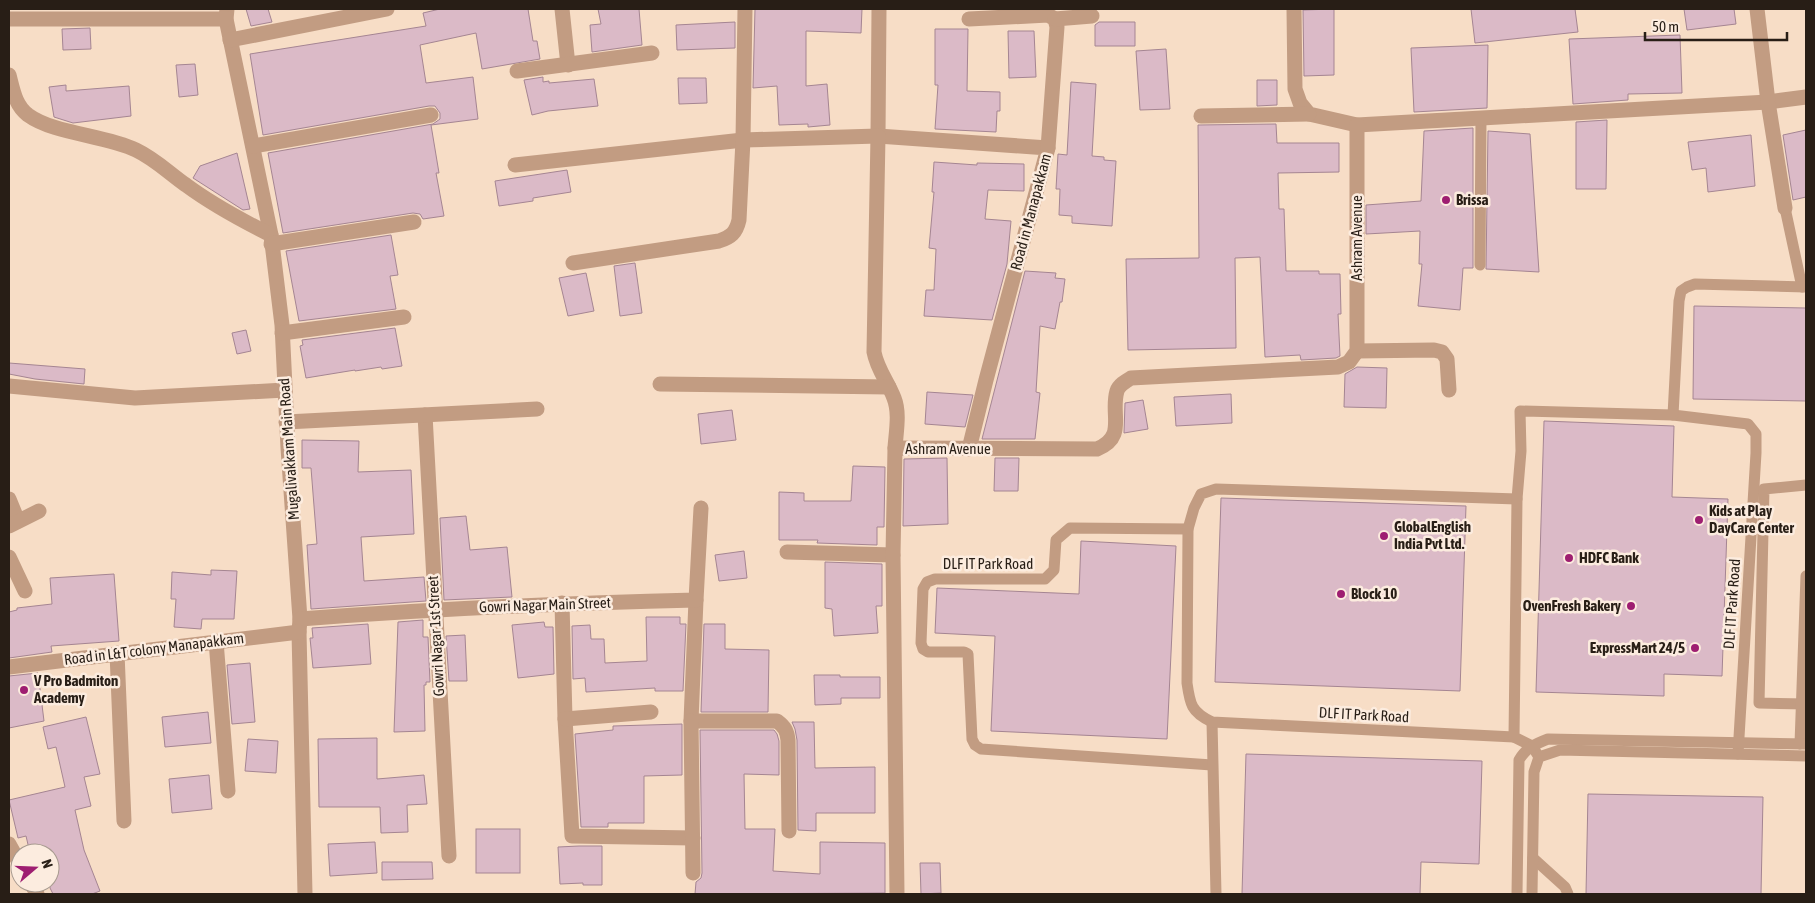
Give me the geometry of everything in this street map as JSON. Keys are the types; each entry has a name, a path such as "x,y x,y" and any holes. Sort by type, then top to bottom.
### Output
{"street":[{"path":"230,40 387,9"},
{"path":"562,9 568,65"},
{"path":"573,263 728,238 737,231 743,140 745,9"},
{"path":"880,9 874,352 876,363 895,400 898,413 895,448"},
{"path":"1294,9 1294,89 1300,103 1310,114"},
{"path":"1757,9 1768,102 1785,208"},
{"path":"9,19 226,14"},
{"name":"Mugalivakkam Main Road","path":"226,14 271,240 282,333 300,625 305,894"},
{"path":"969,19 1048,15 1055,19 1092,16"},
{"path":"1048,148 1057,27 1055,19"},
{"path":"517,71 652,53"},
{"path":"9,75 16,102 27,114 54,127 114,141 136,150 155,160 186,185 271,240 414,222"},
{"path":"1201,116 1310,114 1357,125 1768,102 1806,97"},
{"path":"253,146 431,115"},
{"name":"Ashram Avenue","path":"897,894 893,555 895,448 1096,449 1106,446 1111,441 1114,433 1117,391 1131,378 1338,366 1349,362 1357,351 1357,125"},
{"name":"Road in Manapakkam","path":"515,165 743,140 878,136 1048,148 969,449"},
{"path":"282,333 404,317"},
{"path":"1357,351 1434,350 1442,352 1447,360 1449,390"},
{"path":"660,384 889,387"},
{"path":"9,386 135,398 285,390"},
{"path":"286,422 537,409"},
{"name":"Gowri Nagar 1st Street","path":"425,415 448,856"},
{"path":"9,499 13,524 39,511"},
{"path":"693,873 691,721 701,508"},
{"path":"787,552 893,555"},
{"path":"9,557 25,591"},
{"name":"Gowri Nagar Main Street","path":"300,625 435,609 562,603 696,600"},
{"path":"562,603 565,719 572,836 693,838"},
{"name":"Road in L&T colony Manapakkam","path":"9,667 216,642 300,625"},
{"path":"216,642 228,791"},
{"path":"117,653 124,821"},
{"path":"565,719 651,712"},
{"path":"691,721 777,722 783,725 787,731 788,740 789,831"}],"lane":[{"path":"1480,265 1481,117"},
{"path":"1673,416 1681,291 1695,284 1804,287 1785,208"},
{"name":"DLF IT Park Road","path":"1514,737 1517,499 1521,451 1520,411 1673,416 1748,424 1756,434 1738,749"},
{"path":"1804,704 1759,703 1764,489 1806,485"},
{"path":"1216,894 1212,722 1199,716 1190,703 1187,683 1188,529 1194,508 1201,494 1216,489 1517,499"},
{"name":"DLF IT Park Road","path":"1188,529 1070,528 1056,540 1054,570 1044,579 935,579 927,582 923,589 921,643 923,649 928,652 964,652 968,654 972,739 975,745 981,749 1212,765"},
{"path":"1532,894 1534,772 1539,756 1560,750 1738,749 1803,744 1806,576"},
{"name":"DLF IT Park Road","path":"1212,722 1514,737 1532,746 1539,756"},
{"path":"1517,894 1519,760 1525,751 1532,746 1548,739 1738,749 1806,756"},
{"path":"1533,858 1565,887 1568,894"}],"building":[{"path":"246,9 268,9 272,22 251,26"},
{"path":"440,9 528,9 533,41 537,41 540,59 482,69 476,33 420,45 426,83 473,77 478,119 431,125 439,173 436,173 444,216 423,219 420,214 413,213 283,233 268,153 433,124 440,119 440,113 435,106 429,106 263,135 250,54 426,26 423,13"},
{"path":"598,9 639,9 642,45 592,52 590,25 601,24"},
{"path":"755,9 862,9 861,33 806,31 806,86 827,84 830,125 808,127 808,124 779,125 777,86 753,88"},
{"path":"1334,9 1334,75 1304,76 1303,10"},
{"path":"1471,9 1575,9 1578,32 1475,43"},
{"path":"1684,9 1734,9 1736,24 1687,30"},
{"path":"735,22 735,48 677,50 676,25"},
{"path":"1099,22 1135,22 1135,46 1095,46 1095,25"},
{"path":"90,28 91,49 63,50 62,29"},
{"path":"935,29 968,29 967,91 1000,92 1000,111 997,111 996,132 935,129 938,85 935,85"},
{"path":"1008,31 1034,31 1036,77 1009,78"},
{"path":"1680,35 1682,93 1628,94 1628,100 1573,104 1569,39"},
{"path":"1488,45 1487,108 1414,112 1411,48"},
{"path":"1166,49 1170,109 1140,110 1136,51"},
{"path":"195,64 198,95 179,97 176,65"},
{"path":"543,77 543,82 549,81 549,83 594,79 598,106 548,111 532,115 524,80"},
{"path":"678,78 706,78 707,103 679,104"},
{"path":"1257,80 1277,80 1277,105 1257,106"},
{"path":"1071,82 1096,84 1092,156 1116,161 1112,226 1072,223 1072,216 1059,215 1060,189 1056,189 1058,154 1067,155"},
{"path":"66,85 66,91 129,86 131,116 73,123 54,117 49,87"},
{"path":"1607,120 1606,189 1576,189 1576,122"},
{"path":"1276,124 1277,143 1339,143 1339,172 1278,173 1279,209 1284,209 1286,271 1319,271 1319,274 1340,274 1341,314 1338,314 1340,356 1336,358 1301,360 1300,355 1265,357 1260,257 1235,258 1236,348 1128,350 1126,259 1199,258 1198,125"},
{"name":"Brissa","path":"1473,128 1473,268 1463,268 1460,310 1418,306 1422,264 1419,264 1420,231 1366,234 1366,205 1421,201 1424,131"},
{"path":"1806,130 1806,197 1793,200 1783,135"},
{"name":"Brissa","path":"1488,131 1530,134 1539,272 1486,269"},
{"path":"1751,135 1755,186 1708,192 1706,168 1692,170 1688,142"},
{"path":"237,153 250,209 243,210 193,178 200,166"},
{"path":"934,162 977,165 977,163 1024,164 1024,191 988,190 985,219 1011,221 1007,264 992,320 924,316 926,290 934,290 936,249 929,248 934,192 932,192"},
{"path":"567,170 571,192 533,198 533,201 499,206 495,181"},
{"path":"391,235 398,275 390,276 396,309 299,321 286,251"},
{"path":"635,263 642,313 620,316 614,266"},
{"path":"1025,271 1056,273 1055,278 1065,279 1062,302 1060,302 1055,329 1040,326 1036,392 1040,393 1035,439 982,439"},
{"path":"586,273 594,311 568,316 559,278"},
{"path":"1694,306 1806,308 1806,401 1693,399"},
{"path":"395,328 402,366 355,370 306,378 300,346 303,345 302,340"},
{"path":"246,330 251,351 237,354 232,333"},
{"path":"9,363 85,369 84,384 35,379 9,374"},
{"path":"1357,367 1387,368 1386,408 1344,407 1345,374"},
{"path":"927,392 973,395 965,427 925,424"},
{"path":"1231,394 1232,423 1176,426 1174,397"},
{"path":"1143,400 1148,429 1124,433 1125,403"},
{"path":"732,410 736,440 701,444 698,414"},
{"path":"1544,421 1674,426 1672,497 1728,499 1722,676 1664,674 1664,696 1536,692"},
{"path":"302,440 359,441 358,472 411,470 414,534 361,537 364,581 424,577 426,601 311,609 307,545 317,544 311,468 302,468"},
{"path":"947,458 948,524 903,526 904,459"},
{"path":"995,458 1019,458 1018,491 994,491"},
{"path":"853,466 885,467 884,527 877,527 877,545 817,543 818,540 779,540 779,492 804,493 804,501 851,501"},
{"name":"Block 10","path":"1221,498 1466,506 1460,691 1215,682"},
{"path":"466,516 470,550 507,547 512,597 444,600 440,518"},
{"path":"1081,541 1176,546 1167,739 991,731 995,636 935,633 937,588 1079,594"},
{"path":"744,551 747,578 719,581 715,555"},
{"path":"825,562 882,564 882,606 876,606 878,633 834,636 832,609 825,608"},
{"path":"211,570 237,571 234,619 202,619 201,629 174,627 176,599 171,599 172,572 211,575"},
{"path":"114,574 119,641 51,646 52,652 9,658 9,612 17,610 17,608 52,604 50,578"},
{"path":"646,617 680,617 680,624 686,624 683,691 655,691 655,688 586,692 585,678 573,679 572,626 590,625 591,639 604,639 605,663 647,661"},
{"path":"423,620 423,637 428,637 430,682 426,682 426,685 424,685 425,731 394,732 398,622"},
{"path":"544,622 545,627 553,627 554,674 518,678 512,625"},
{"path":"368,624 371,664 313,668 310,638 313,638 312,628"},
{"path":"704,624 725,624 725,649 769,650 768,712 701,712"},
{"path":"465,635 467,681 449,681 446,636"},
{"path":"250,663 255,722 232,724 227,665"},
{"name":"V Pro Badmiton Academy","path":"38,673 44,721 9,728 9,676"},
{"path":"814,675 880,677 880,698 841,698 841,704 815,705"},
{"path":"208,712 211,743 165,747 162,717"},
{"path":"86,717 100,774 84,777 91,806 75,810 84,850 100,891 92,894 53,894 60,893 60,843 28,843 26,836 18,838 9,800 65,787 56,747 48,749 43,727"},
{"path":"792,722 814,722 815,768 875,767 875,813 816,813 816,831 798,830 797,740"},
{"path":"682,724 682,775 644,776 644,823 608,823 608,827 581,827 575,734 613,730 613,726"},
{"path":"700,730 774,730 777,734 779,741 779,775 744,774 745,829 775,829 773,871 820,874 820,842 885,843 885,893 695,894 696,882 701,878 702,873"},
{"path":"377,738 377,779 424,775 427,804 407,805 408,832 381,833 380,807 319,807 318,739"},
{"path":"248,739 278,741 276,773 245,771"},
{"path":"1246,754 1482,761 1479,864 1421,862 1420,894 1242,894"},
{"path":"209,775 212,809 172,813 169,779"},
{"path":"1588,794 1763,797 1761,894 1586,894"},
{"path":"476,829 520,829 520,873 476,873"},
{"path":"375,842 377,873 330,876 328,844"},
{"path":"602,846 602,885 583,885 583,883 560,884 558,847"},
{"path":"382,862 432,862 433,879 382,880"},
{"path":"920,863 940,863 941,893 921,894"}],"place":[{"name":"Brissa","path":"1446,200"},
{"name":"Kids at Play DayCare Center","path":"1699,520"},
{"name":"GlobalEnglish India Pvt Ltd.","path":"1384,536"},
{"name":"HDFC Bank","path":"1569,558"},
{"name":"Block 10","path":"1341,594"},
{"name":"OvenFresh Bakery","path":"1631,606"},
{"name":"ExpressMart 24/5","path":"1695,648"},
{"name":"V Pro Badmiton Academy","path":"24,690"}]}
